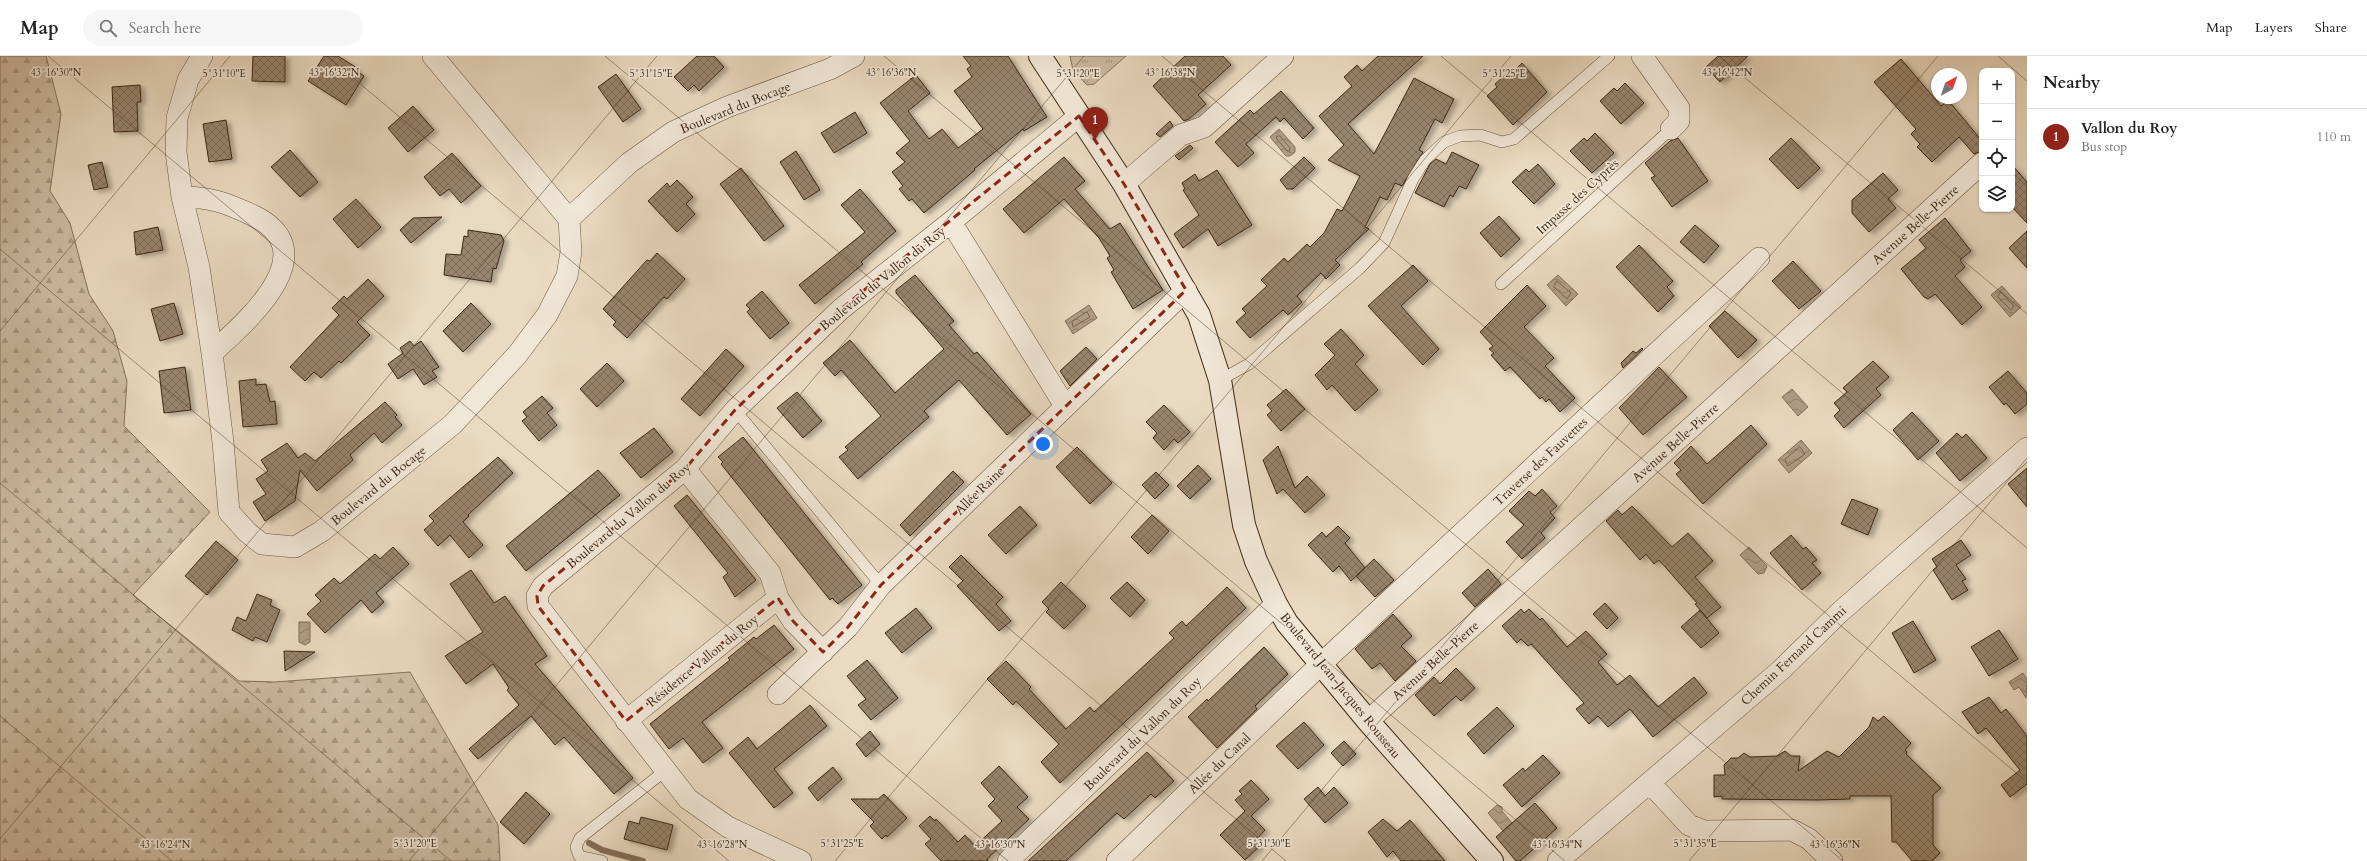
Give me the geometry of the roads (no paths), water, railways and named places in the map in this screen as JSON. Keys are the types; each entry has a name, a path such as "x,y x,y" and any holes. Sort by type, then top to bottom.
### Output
{"street":[{"name":"Boulevard du Bocage","path":"202,56 188,80 177,118 176,152 182,197 199,267 212,353 223,442 229,512 246,532 262,544 295,547 322,530 453,424 517,356 547,314 567,276 571,252 569,219 629,164 673,132 727,107 830,69 854,56"},
{"path":"433,56 569,219"},
{"name":"Boulevard Jean-Jacques Rousseau","path":"1040,56 1124,184 1186,290 1198,315 1220,380 1244,525 1256,561 1276,604 1287,623 1368,721 1492,861"},
{"name":"Boulevard Jean-Jacques Rousseau","path":"1058,56 1064,94"},
{"path":"1124,184 1181,135 1204,127 1282,56"},
{"path":"1642,56 1679,108 1679,121 1671,129"},
{"name":"Boulevard du Vallon du Roy","path":"801,861 728,827 688,799 626,722 538,606 537,596 543,586 685,469 735,410 841,309 952,222 1079,116"},
{"name":"Avenue Belle-Pierre","path":"1368,721 1979,166"},
{"path":"182,197 205,197 232,205 264,220 277,233 284,252 282,272 269,295 240,327 212,353"},
{"path":"952,222 1065,406"},
{"name":"Traverse des Fauvettes","path":"1321,664 1759,258"},
{"name":"Allée Raine","path":"778,694 824,652 848,627 881,585 1186,290"},
{"name":"Chemin Fernand Cammi","path":"1558,861 1705,734 1782,670 1839,613 2027,448"},
{"path":"685,469 770,573 778,598 793,621 824,652"},
{"name":"Résidence Vallon du Roy","path":"626,722 778,598"},
{"name":"Boulevard du Vallon du Roy","path":"1008,861 1276,604"},
{"name":"Allée du Canal","path":"1116,861 1321,664"},
{"path":"1650,783 1689,825 1704,831 1792,830 1809,839 1832,861"}],"lane":[{"path":"1220,380 1249,364 1360,268 1384,243 1413,179 1425,160 1444,142 1460,136 1480,135 1502,142 1514,139 1608,56"},
{"name":"Impasse des Cyprès","path":"1501,284 1671,129"},
{"path":"735,410 881,585"},
{"path":"602,861 578,856 576,847 580,838 666,770"}],"water":[{"path":"1279,129 1295,147 1295,152 1290,156 1286,156 1270,137"},
{"path":"1558,275 1578,294 1566,306 1547,285"},
{"path":"2002,286 2021,307 2010,317 1991,295"},
{"path":"1089,305 1097,318 1073,334 1065,321"},
{"path":"1792,389 1808,407 1798,416 1782,397"},
{"path":"1801,440 1812,453 1789,473 1778,460"},
{"path":"1749,547 1767,566 1764,573 1758,574 1740,555"},
{"path":"299,622 310,622 310,642 305,645 299,642"},
{"path":"2023,673 2027,679 2026,698 2019,687 2014,690 2009,682"},
{"path":"1497,805 1502,807 1502,811 1512,823 1503,831 1488,813"}],"waterway":[{"path":"589,843 602,850 643,861"}],"place":[{"name":"Vallon du Roy","path":"1095,140"}]}
